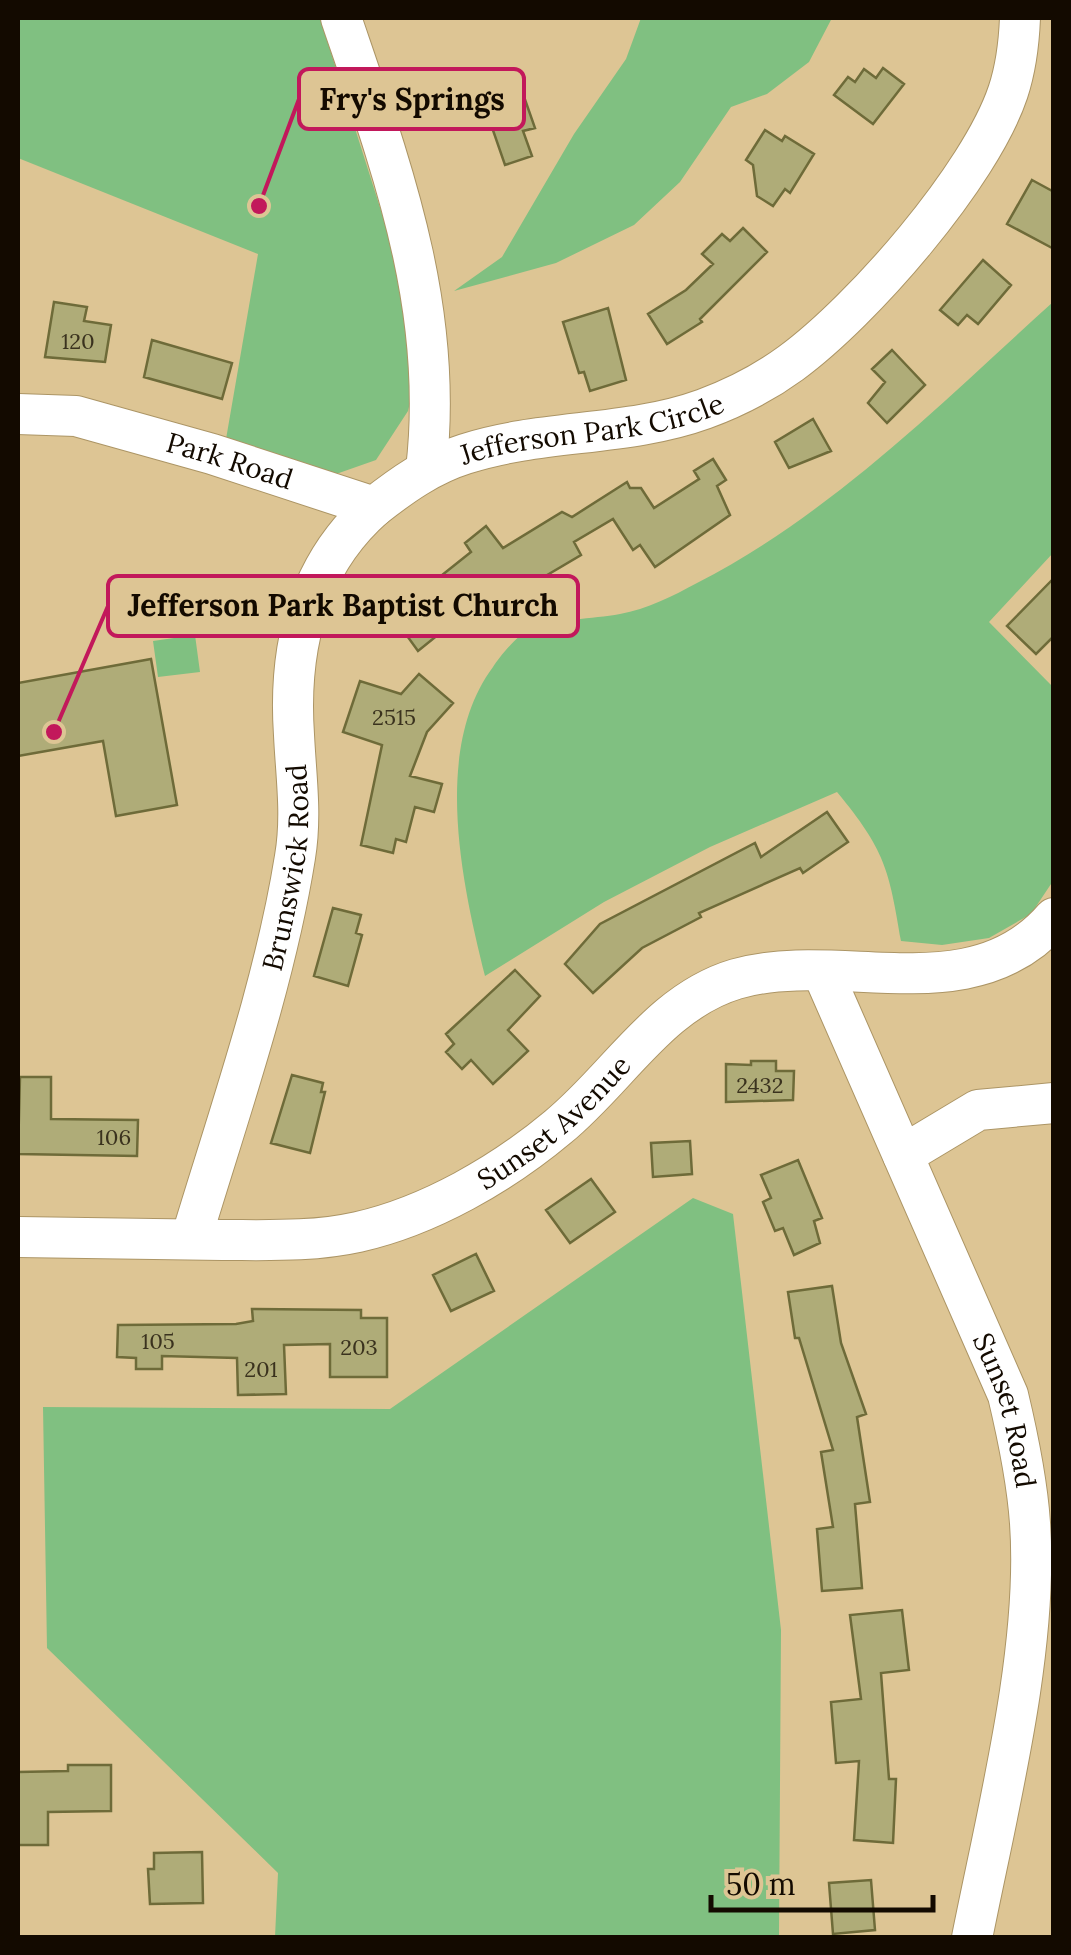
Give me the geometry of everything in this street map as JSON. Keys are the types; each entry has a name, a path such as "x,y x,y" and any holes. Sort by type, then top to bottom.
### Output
{"street":[{"name":"Jefferson Park Circle","path":"342,18 425,300 432,360 426,470 505,444 655,422 702,410 790,363 881,278 942,204 992,130 1008,92 1020,18"},
{"name":"Park Road","path":"18,414 76,416 374,507"},
{"path":"374,507 426,470"},
{"name":"Brunswick Road","path":"191,1240 248,1052 295,858 300,811 294,698 304,612 328,558 350,528 374,507"},
{"name":"Sunset Avenue","path":"18,1236 311,1240 406,1217 474,1184 561,1126 684,1003 740,978 966,970 1004,956 1054,918"},
{"name":"Sunset Road","path":"823,973 1008,1395 1030,1523 1026,1639 972,1938"},
{"path":"903,1155 978,1110 1054,1102"}],"green space":[{"path":"18,18 320,18 410,302 415,381 408,411 376,460 339,473 304,473 226,439 258,254 18,158"},
{"path":"641,18 832,18 809,62 767,94 731,107 680,182 634,225 556,263 454,291 502,257 574,134 626,59"},
{"path":"1053,302 1053,553 989,622 1053,687 1053,881 1031,914 989,938 942,945 901,941 883,861 866,830 837,792 710,847 604,902 485,976 461,859 458,777 463,737 474,700 505,652 525,632 650,605 747,555 884,454"},
{"path":"195,635 200,672 158,677 153,641"},
{"path":"693,1198 733,1214 781,1630 779,1937 275,1937 278,1873 47,1648 43,1407 390,1409"}],"building":[{"path":"883,68 904,84 873,124 834,95 848,77 855,82 864,69 876,78"},
{"path":"515,71 535,128 523,131 532,156 505,165 477,84"},
{"path":"765,130 782,141 785,136 814,154 790,193 785,189 773,206 757,196 753,165 746,160"},
{"path":"1032,180 1054,192 1054,249 1007,224"},
{"path":"743,228 767,252 700,319 702,322 667,344 648,314 686,290 713,264 702,254 722,234 730,241"},
{"path":"983,260 1011,285 978,324 967,315 958,325 940,310"},
{"path":"54,302 87,307 84,321 111,325 105,362 45,357"},
{"path":"608,308 626,380 590,391 584,372 579,373 563,322"},
{"path":"152,340 232,363 222,399 144,377"},
{"path":"892,350 925,385 887,423 868,403 885,382 872,369"},
{"path":"813,419 831,451 789,468 775,442"},
{"path":"713,459 726,480 717,486 730,515 655,567 640,545 633,550 613,519 574,542 581,555 532,584 535,587 503,612 486,596 418,651 392,615 471,552 465,543 486,526 503,548 562,512 572,517 627,482 630,488 641,488 654,508 699,479 694,471"},
{"path":"1054,578 1054,636 1036,654 1007,626"},
{"path":"151,659 177,805 116,816 103,741 18,756 18,683"},
{"path":"419,674 453,703 427,732 410,776 442,784 434,812 415,807 406,842 396,839 393,853 361,845 382,745 343,732 360,681 401,694"},
{"path":"827,812 848,842 803,873 800,868 699,913 701,917 642,948 593,993 565,964 600,924 755,843 761,857"},
{"path":"333,908 361,915 356,933 362,935 348,986 314,976"},
{"path":"515,970 540,996 508,1030 528,1051 493,1084 471,1060 462,1069 446,1052 454,1044 446,1034"},
{"path":"751,1061 776,1061 776,1071 794,1071 793,1100 726,1102 726,1064 751,1065"},
{"path":"292,1075 323,1083 321,1092 325,1092 310,1153 271,1143"},
{"path":"20,1077 51,1077 51,1119 138,1120 137,1156 18,1154"},
{"path":"690,1141 692,1174 653,1177 651,1143"},
{"path":"798,1160 822,1218 814,1221 820,1243 794,1255 783,1228 775,1231 763,1202 771,1198 761,1175"},
{"path":"591,1179 615,1212 570,1243 546,1210"},
{"path":"476,1254 494,1291 451,1311 433,1275"},
{"path":"832,1286 841,1343 866,1414 857,1417 870,1502 855,1504 862,1588 822,1591 817,1529 833,1527 821,1452 833,1450 799,1338 795,1338 788,1292"},
{"path":"252,1309 361,1310 361,1318 387,1318 387,1377 330,1377 330,1344 284,1345 286,1394 238,1395 237,1358 162,1356 162,1369 136,1369 136,1358 117,1357 118,1325 236,1324 253,1321"},
{"path":"902,1610 909,1670 881,1673 889,1779 896,1779 893,1843 854,1840 859,1761 836,1763 831,1702 861,1699 850,1615"},
{"path":"68,1765 111,1765 111,1811 48,1812 48,1845 18,1845 18,1772 68,1771"},
{"path":"202,1852 203,1903 150,1904 148,1869 154,1869 154,1853"},
{"path":"871,1880 875,1930 833,1934 829,1883"}],"place":[{"name":"Fry's Springs","path":"259,206"},
{"name":"Jefferson Park Baptist Church","path":"54,732"}]}
